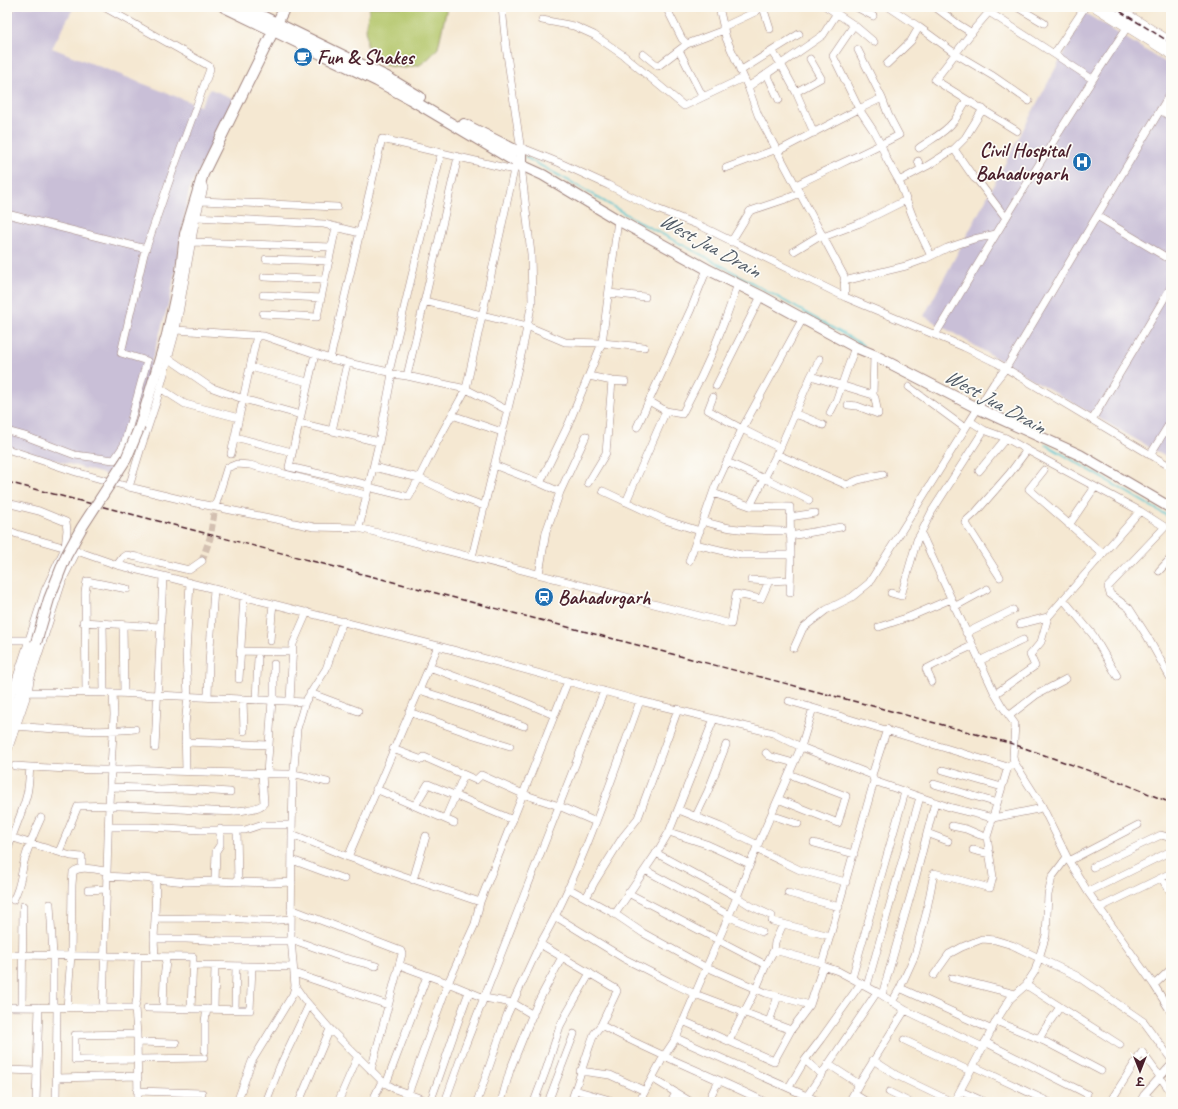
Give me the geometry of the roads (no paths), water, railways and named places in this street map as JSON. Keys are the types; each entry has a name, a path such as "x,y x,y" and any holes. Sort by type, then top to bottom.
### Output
{"main road":[{"path":"224,7 275,27 387,77 457,120 521,150 518,168"},
{"path":"244,7 275,27 403,95 518,168 543,175 618,220 707,269 803,318 855,347 874,355 978,408 1080,455 1171,508"},
{"path":"11,728 32,642 59,571 82,527 126,459 140,426 168,335 181,271 184,234 203,174 285,7"},
{"path":"1097,7 1171,53"},
{"path":"1112,7 1127,11 1171,43"}],"street":[{"path":"7,14 10,7"},
{"path":"7,431 25,436 75,455 114,460 124,445 147,361 121,353 146,248 210,69 209,66 104,7"},
{"path":"502,7 506,47 521,150 560,163 652,207 703,227 845,297 964,347 1006,368 1171,468"},
{"path":"666,7 682,39 687,44"},
{"path":"719,7 726,38 748,87 758,115 844,276 845,297"},
{"path":"643,54 658,66 687,44 724,29 756,12 762,7 770,29"},
{"path":"827,7 854,25 874,42"},
{"path":"856,7 873,16"},
{"path":"889,7 920,27 956,54 993,76 1029,101"},
{"path":"935,7 972,33"},
{"path":"1017,7 1044,23"},
{"path":"1054,54 1085,7"},
{"path":"1017,130 935,80 991,10 1092,79"},
{"path":"748,87 823,35 837,13"},
{"path":"542,20 574,26 594,35 624,55 684,106 703,97 742,74 772,51 799,34"},
{"path":"854,25 833,56 899,181 919,232 931,256"},
{"path":"935,335 1092,79 1128,26"},
{"path":"887,64 911,41 920,27"},
{"path":"679,50 703,97"},
{"path":"796,185 899,135 858,50"},
{"path":"772,51 796,92 814,133"},
{"path":"796,92 821,78 810,59"},
{"path":"767,74 779,100"},
{"path":"794,648 803,628 826,610 852,597 869,582 965,428 994,383 1006,368 1171,92"},
{"path":"726,168 778,150 882,98"},
{"path":"919,148 954,122 967,100"},
{"path":"899,181 954,149 965,138 983,109"},
{"path":"1160,110 1171,117"},
{"path":"330,359 382,139 458,157 518,168"},
{"path":"954,149 974,178 978,181 1006,218"},
{"path":"359,528 378,442 390,373 441,153"},
{"path":"407,376 458,157"},
{"path":"918,161 921,169"},
{"path":"315,354 289,467 368,486 409,498 466,389 482,315 518,168"},
{"path":"472,557 532,302 531,254 518,168"},
{"path":"129,488 160,388 176,330 196,217 204,188 203,174"},
{"path":"731,242 750,211 800,193"},
{"path":"794,251 823,236 860,223 906,200"},
{"path":"200,201 337,207"},
{"path":"7,214 146,248"},
{"path":"1097,216 1171,260"},
{"path":"196,217 324,224 360,233"},
{"path":"540,483 569,423 602,343 618,220"},
{"path":"263,314 317,317 336,227"},
{"path":"844,281 906,266 947,248 974,239 996,234"},
{"path":"192,242 332,248"},
{"path":"266,259 329,261"},
{"path":"637,427 691,309 707,269"},
{"path":"264,277 325,280"},
{"path":"649,401 666,411 682,414 712,353 738,284"},
{"path":"1092,420 1171,287"},
{"path":"609,293 645,297"},
{"path":"263,295 321,298"},
{"path":"716,386 761,296"},
{"path":"424,301 527,326 565,342 602,343 644,347"},
{"path":"689,561 713,494 742,429 803,318"},
{"path":"176,330 264,336 330,359 466,389 507,410"},
{"path":"231,454 257,335"},
{"path":"830,413 836,401 855,347"},
{"path":"848,405 857,406 878,414 878,409 873,395 874,355"},
{"path":"168,358 210,387 243,399 301,415"},
{"path":"750,506 778,451 820,359"},
{"path":"332,431 347,363"},
{"path":"250,367 308,382"},
{"path":"589,376 625,382"},
{"path":"811,376 873,395"},
{"path":"588,483 606,453 612,381"},
{"path":"909,387 965,428"},
{"path":"160,388 185,404 239,418"},
{"path":"713,397 708,410 778,451 846,485 858,480 883,474"},
{"path":"626,502 666,411"},
{"path":"794,414 823,425"},
{"path":"452,415 502,432"},
{"path":"1150,455 1171,420"},
{"path":"970,421 984,430 1006,438 1168,529 1108,587 1110,594 1129,608 1147,636 1171,679"},
{"path":"299,423 378,442"},
{"path":"891,593 901,596 920,534 932,512 984,430"},
{"path":"235,436 292,452"},
{"path":"539,574 546,532 560,492 586,436"},
{"path":"979,471 1006,438"},
{"path":"7,449 129,488 314,527 359,528 731,624 736,594 761,599 769,581"},
{"path":"1000,578 965,522 1010,474 1027,450"},
{"path":"727,462 809,500"},
{"path":"215,507 227,468 237,464 250,465 366,496"},
{"path":"494,465 560,492"},
{"path":"373,467 419,478 452,494 484,506"},
{"path":"1044,470 1029,489 1103,554"},
{"path":"1069,525 1095,487"},
{"path":"603,491 665,520 700,531"},
{"path":"713,494 750,506 790,507 790,593"},
{"path":"7,503 39,511 66,522 68,530 65,548 45,590 32,642 7,708"},
{"path":"995,694 1035,666 1030,655 1041,642 1048,617 1140,512"},
{"path":"790,517 815,513"},
{"path":"703,521 736,530 790,534 841,527"},
{"path":"7,530 77,551 117,565 343,621 640,701 774,733 801,747 905,792 952,808 993,818 1038,810 1042,806"},
{"path":"892,1002 915,955 926,914 934,874 990,888 992,877 988,837 1002,787 1011,764 1015,724 995,694 920,534"},
{"path":"695,544 741,556 791,555"},
{"path":"7,753 11,728 28,692 30,680 63,579 77,551"},
{"path":"117,565 122,557 126,555 189,570 202,561"},
{"path":"1159,571 1171,558"},
{"path":"155,748 163,576"},
{"path":"751,580 790,580"},
{"path":"86,693 84,622 87,581 127,589"},
{"path":"186,771 185,725 188,696 186,653 190,583"},
{"path":"208,697 214,589"},
{"path":"954,607 987,589"},
{"path":"238,679 244,596"},
{"path":"878,627 909,617 950,599"},
{"path":"1063,599 1093,635 1117,676"},
{"path":"270,641 273,604"},
{"path":"966,633 1013,610"},
{"path":"290,701 293,644 307,612"},
{"path":"1020,624 1048,617"},
{"path":"237,1102 252,1061 293,994 295,986 291,940 291,909 292,824 297,729 305,702 326,669 343,621"},
{"path":"84,622 160,627"},
{"path":"103,623 104,693"},
{"path":"123,625 124,693"},
{"path":"7,640 32,642"},
{"path":"979,661 1023,640"},
{"path":"348,857 438,646"},
{"path":"932,682 926,669 972,646"},
{"path":"240,651 292,652"},
{"path":"256,700 258,658"},
{"path":"59,852 78,806 219,811 244,811 261,807 264,803 265,774 273,700 274,664"},
{"path":"429,667 517,699 554,715"},
{"path":"1009,716 1036,695 1066,679"},
{"path":"7,680 16,681"},
{"path":"408,1094 448,983 475,924 480,902 568,681"},
{"path":"419,690 524,726"},
{"path":"445,1102 465,1046 604,691"},
{"path":"28,692 124,693 305,702"},
{"path":"102,1008 106,873 113,731 113,693"},
{"path":"310,693 358,711"},
{"path":"244,699 244,731"},
{"path":"477,1102 495,1048 513,1003 568,888 596,822 640,701"},
{"path":"789,701 1011,764 1042,806 1068,859 1088,892 1154,985 1171,1012"},
{"path":"639,1102 664,1056 676,1038 801,747 813,708"},
{"path":"586,898 622,838 638,818 678,709"},
{"path":"409,712 510,746"},
{"path":"615,914 670,832 713,721"},
{"path":"11,728 113,731 135,729"},
{"path":"683,1021 774,1061 791,1030 810,1005 854,854 887,729"},
{"path":"185,742 269,745"},
{"path":"696,816 708,791 726,745"},
{"path":"393,749 422,760 424,757 476,780 481,776 596,822"},
{"path":"766,753 769,756 794,763"},
{"path":"15,766 111,770 148,769 166,771 294,774 308,776 327,782"},
{"path":"7,853 9,836 15,828 27,794 30,767"},
{"path":"943,770 1002,787"},
{"path":"445,819 464,774"},
{"path":"778,800 838,823 846,796 789,774"},
{"path":"415,806 428,784 513,820"},
{"path":"934,784 997,803"},
{"path":"110,787 230,792"},
{"path":"376,790 454,823"},
{"path":"852,978 905,792"},
{"path":"789,1087 805,1060 864,985 920,797"},
{"path":"807,1096 828,1064 879,994 915,880 935,802"},
{"path":"679,810 721,827 800,870 846,882"},
{"path":"771,815 798,824"},
{"path":"13,900 16,896 21,880 30,843 40,818"},
{"path":"108,827 245,830 260,824 292,824"},
{"path":"873,1060 896,1075 953,1102 972,1069 996,1021 1010,999 1026,985 1035,971 1046,935 1048,895 1052,877 1068,859 1138,825"},
{"path":"952,826 966,829 988,837"},
{"path":"215,881 216,851 220,845 220,830"},
{"path":"237,830 238,882"},
{"path":"670,832 706,844 750,864"},
{"path":"927,833 948,841"},
{"path":"292,834 348,857 480,902"},
{"path":"9,836 71,856 82,857 82,868"},
{"path":"413,880 426,836"},
{"path":"1093,867 1161,836 1171,838"},
{"path":"814,843 854,854"},
{"path":"973,850 990,854"},
{"path":"1088,892 1171,851"},
{"path":"656,853 737,896 751,906 772,916 772,921 830,936"},
{"path":"292,860 344,879"},
{"path":"67,1008 71,955 72,884 74,872 77,869 82,868 106,873 186,882 292,882"},
{"path":"645,870 762,932"},
{"path":"1099,908 1171,873"},
{"path":"1161,878 1171,892"},
{"path":"155,957 154,939 156,879"},
{"path":"568,888 615,914 635,926 643,933 707,967 756,989 810,1005"},
{"path":"88,890 106,890"},
{"path":"628,893 717,941 766,965"},
{"path":"788,893 839,906"},
{"path":"50,904 55,1007 56,1102"},
{"path":"22,1007 23,906"},
{"path":"291,909 401,951 402,954 371,1070"},
{"path":"555,916 625,959 695,994 791,1030"},
{"path":"155,918 267,920 286,920 291,918"},
{"path":"729,1041 756,989 784,924"},
{"path":"154,939 224,941 291,940 344,958 376,966"},
{"path":"934,975 949,954 982,939 995,940 1012,945 1077,976 1144,1022 1171,1059"},
{"path":"540,944 590,973 617,991 601,1025 594,1034 580,1071 571,1102"},
{"path":"774,950 823,964 852,978 905,1010 984,1045 1087,1094"},
{"path":"7,955 193,957 191,1009"},
{"path":"138,956 137,998 135,1008 138,1060 138,1102"},
{"path":"163,1008 166,962 164,957"},
{"path":"501,1102 510,1070 533,1015 547,984 562,957"},
{"path":"193,965 294,970 388,1005"},
{"path":"398,965 484,998 513,1003 533,1015"},
{"path":"137,1034 76,1035 75,1060 138,1060 204,1055 205,1021 210,1009 215,966"},
{"path":"235,1009 236,966"},
{"path":"147,1008 250,1010 252,967"},
{"path":"1154,985 1171,969"},
{"path":"534,1102 560,1026 590,973"},
{"path":"372,1102 384,1083 427,976"},
{"path":"952,978 1015,994"},
{"path":"1026,985 1120,1045"},
{"path":"295,986 330,1029 384,1083 430,1102 470,992"},
{"path":"900,988 992,1030"},
{"path":"769,1022 778,996"},
{"path":"266,1102 280,1066 309,1005"},
{"path":"7,1007 135,1008"},
{"path":"36,1102 39,1007"},
{"path":"1039,1039 1060,1007"},
{"path":"849,1102 873,1060 905,1010"},
{"path":"996,1021 1039,1039 1101,1071"},
{"path":"601,1025 620,1036 765,1102"},
{"path":"299,1102 330,1029"},
{"path":"548,1102 574,1034"},
{"path":"676,1038 820,1102"},
{"path":"904,1040 1049,1102"},
{"path":"137,1042 176,1043"},
{"path":"1110,1102 1142,1052 1171,1092"},
{"path":"338,1102 358,1056"},
{"path":"805,1060 821,1074"},
{"path":"828,1064 859,1084"},
{"path":"1140,1102 1144,1095 1171,1065"},
{"path":"7,1070 37,1071"},
{"path":"580,1071 610,1075 645,1091"},
{"path":"56,1078 138,1076"},
{"path":"652,1078 691,1102"},
{"path":"708,1102 715,1087 720,1081"},
{"path":"575,1090 610,1100"},
{"path":"960,1091 985,1102"},
{"path":"138,1092 202,1093"},
{"path":"889,1092 906,1101"},
{"path":"671,1102 676,1094"},
{"path":"854,1094 867,1102"},
{"path":"1144,1095 1155,1102"}],"waterway":[{"name":"West Jua Drain","path":"422,100 438,110"},
{"name":"West Jua Drain","path":"525,157 641,223 717,263 863,345"},
{"name":"West Jua Drain","path":"1045,444 1171,518"}],"tunnel":[{"path":"202,561 210,538 215,507"}],"railway":[{"path":"1113,7 1171,43"},
{"path":"7,482 865,704 1013,744 1118,781 1171,803"}],"place":[{"name":"Fun & Shakes","path":"303,57"},
{"name":"Civil Hospital Bahadurgarh","path":"1082,162"},
{"name":"Bahadurgarh","path":"544,597"}]}
